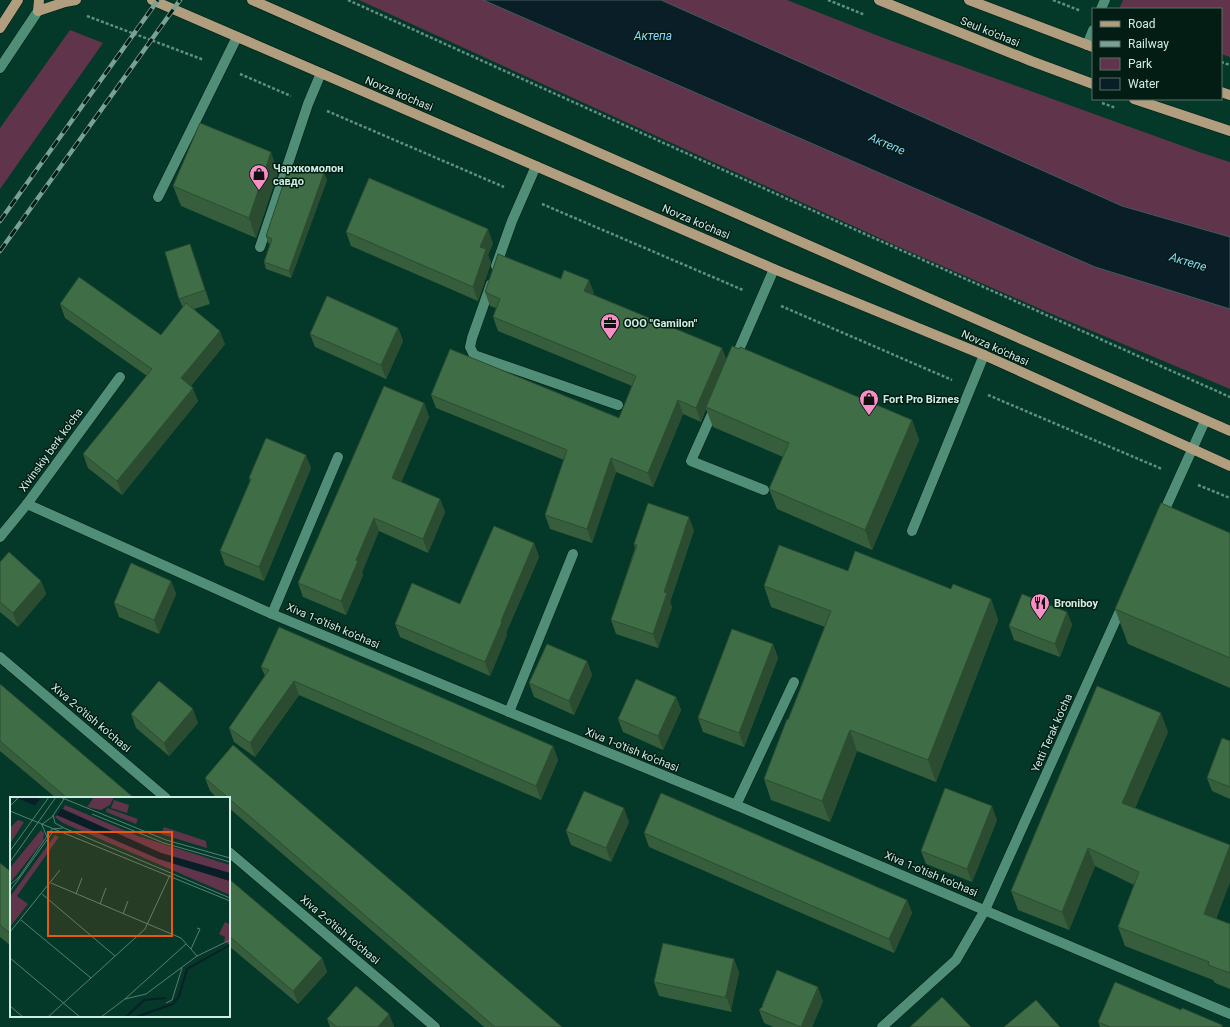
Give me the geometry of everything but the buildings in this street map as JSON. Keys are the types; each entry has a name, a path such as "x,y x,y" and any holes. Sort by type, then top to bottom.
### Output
{"main road":[{"path":"0,28 18,0"},
{"path":"39,0 38,11 76,0"},
{"name":"Novza ko'chasi","path":"152,0 774,269 984,356 1230,466"},
{"name":"Novza ko'chasi","path":"252,0 1230,431"},
{"name":"Seul ko'chasi","path":"879,0 1031,61 1092,84"},
{"name":"Seul ko'chasi","path":"969,0 1090,46"},
{"path":"1137,100 1230,131"}],"street":[{"path":"0,68 38,11"},
{"path":"1090,46 1092,35"},
{"path":"158,197 237,37"},
{"path":"260,248 308,104 321,73"},
{"path":"536,166 512,221 470,347 474,356 618,405"},
{"path":"732,367 774,269"},
{"path":"912,531 984,356"},
{"name":"Xivinskiy berk ko'cha","path":"0,536 27,504 120,377"},
{"path":"719,396 691,461 764,490"},
{"path":"1157,528 1205,421"},
{"path":"272,614 338,457"},
{"name":"Xiva 1-o'tish ko'chasi","path":"27,504 272,614 736,805 1230,1014"},
{"path":"509,712 573,554"},
{"name":"Yetti Terak ko'cha","path":"882,1027 956,960 985,910 1128,592"},
{"name":"Xiva 2-o'tish ko'chasi","path":"0,657 165,797"},
{"path":"736,805 794,682"},
{"name":"Xiva 2-o'tish ko'chasi","path":"230,853 435,1027"}],"path":[{"path":"348,0 847,226 1230,397"},
{"path":"1053,0 1086,13"},
{"path":"86,16 222,67 1230,498"}],"green space":[{"path":"359,0 483,0 1095,267 1230,309 1230,389 1054,315 899,247"},
{"path":"661,0 787,0 889,40 1230,162 1230,237 1122,206"},
{"path":"1123,0 1230,0 1230,57 1222,54 1222,8 1119,8"},
{"path":"70,30 103,43 0,189 0,128"}],"water":[{"name":"Актепа","path":"483,0 661,0 1122,206 1230,237 1230,309 1095,267"}],"railway":[{"path":"0,221 158,0"},
{"path":"0,251 180,0"}],"place":[{"name":"Чархкомолон савдо","path":"259,191"},
{"name":"ООО \"Gamilon\"","path":"610,340"},
{"name":"Fort Pro Biznes","path":"869,416"},
{"name":"Broniboy","path":"1040,620"}],"water label":[{"name":"Актепе","path":"887,144"},
{"name":"Актепе","path":"1188,262"}]}
